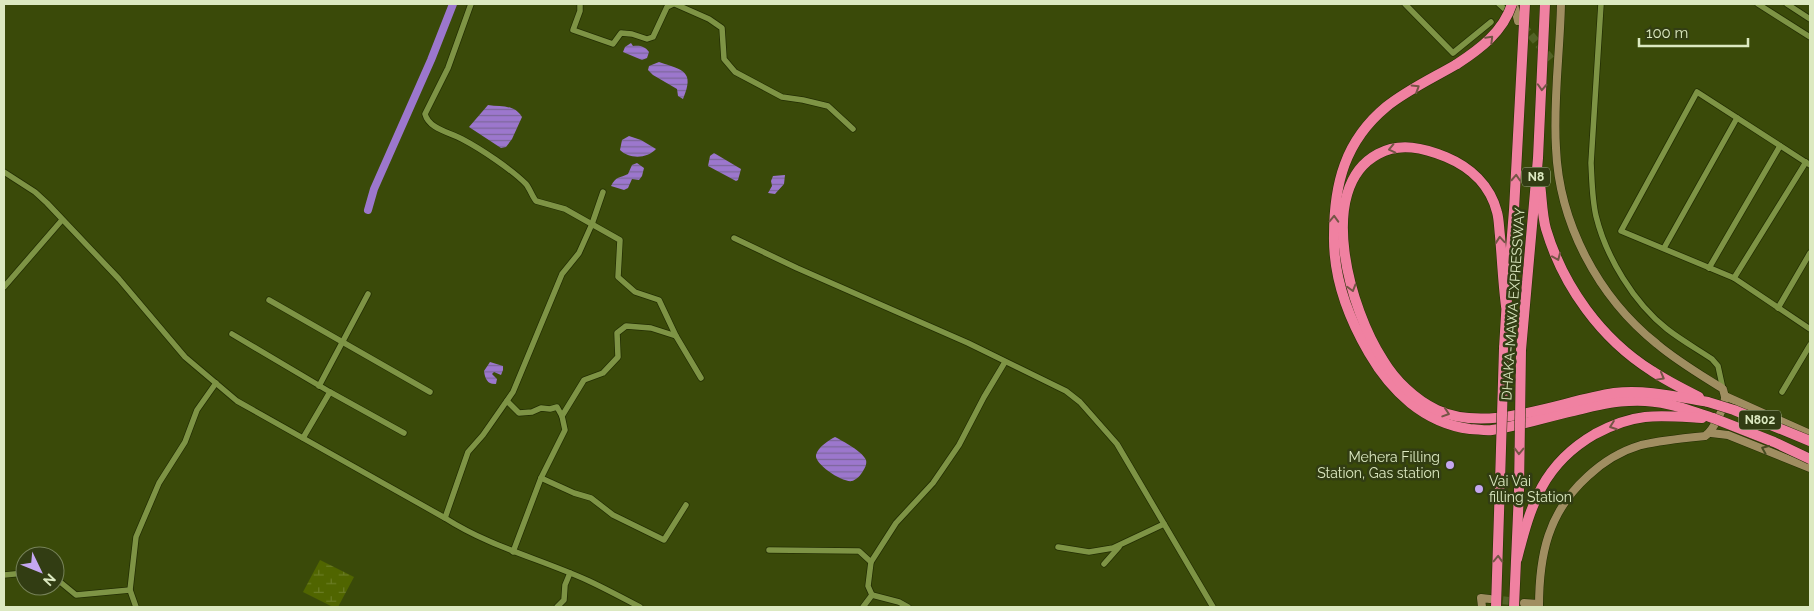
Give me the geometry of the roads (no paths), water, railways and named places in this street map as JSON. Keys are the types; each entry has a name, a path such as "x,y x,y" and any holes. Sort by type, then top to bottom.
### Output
{"highway":[{"path":"1513,4 1497,32 1476,52 1386,107 1365,129 1349,153 1338,180 1334,212 1334,247 1340,287 1351,319 1378,368 1393,388 1412,406 1434,420 1455,427 1491,430 1598,405 1626,401 1650,401 1671,404 1713,418"},
{"name":"DHAKA-MAWA EXPRESSWAY","path":"1493,603 1500,482 1506,306 1515,200 1525,4"},
{"name":"DHAKA-MAWA EXPRESSWAY","path":"1519,605 1516,559 1521,350 1538,158 1545,4"},
{"path":"1506,306 1497,212 1488,190 1475,174 1457,162 1434,152 1411,147 1395,147 1383,151 1367,161 1351,181 1344,207 1343,231 1350,282 1359,309 1382,360 1418,399 1437,410 1456,416 1478,419 1512,416 1616,393 1671,396 1708,402"},
{"path":"1538,158 1546,228 1556,255 1580,302 1619,346 1651,371 1708,402"},
{"name":"N802","path":"1708,402 1734,410 1810,441"},
{"path":"1516,559 1527,519 1540,488 1556,464 1578,444 1610,426 1644,417 1713,418"},
{"name":"N802","path":"1713,418 1774,442 1810,459"}],"main road":[{"path":"1513,4 1518,20"},
{"path":"1561,4 1556,69 1558,176 1573,230 1587,259 1616,303 1640,330 1657,345 1724,393 1810,434"},
{"path":"1551,59 1556,69"},
{"path":"1711,433 1724,393"},
{"path":"1519,605 1539,606 1540,567 1544,546 1552,523 1574,488 1612,457 1642,445 1706,436 1711,433 1736,438 1810,468"},
{"path":"1482,607 1481,598 1493,603"}],"street":[{"path":"471,4 448,68 425,114 426,119 435,127 463,140 506,168 527,185 536,200 565,209 620,240 618,277 635,292 659,300 676,336 701,378"},
{"path":"580,4 580,11 573,30 613,44 621,34 632,34 647,39 653,36 667,7 674,4 709,18 722,28 724,59 735,72 782,97 828,106 853,129"},
{"path":"1404,4 1453,54 1491,22"},
{"path":"1499,4 1518,20"},
{"path":"1601,4 1591,162 1596,215 1602,236 1612,260 1624,280 1646,308 1666,329 1712,359 1718,366 1724,393"},
{"path":"1758,4 1810,37"},
{"path":"1787,4 1810,19"},
{"path":"1734,278 1808,163 1697,92 1621,231 1734,278 1810,329"},
{"path":"1664,248 1737,118"},
{"path":"1709,268 1780,146"},
{"path":"4,172 34,192 119,279 185,356 236,401 478,537 588,580 640,607"},
{"path":"445,518 468,452 483,435 513,392 562,274 579,253 603,192"},
{"path":"4,287 62,220"},
{"path":"734,238 959,339 1066,391 1080,402 1117,444 1213,607"},
{"path":"1778,308 1810,253"},
{"path":"319,386 368,294"},
{"path":"269,300 430,392"},
{"path":"562,416 584,380 604,373 618,357 617,333 626,326 651,328 676,336"},
{"path":"232,334 319,386 404,433"},
{"path":"1782,392 1810,345"},
{"path":"872,595 868,586 872,562 896,523 933,483 959,445 1005,362"},
{"path":"136,607 130,590 136,536 160,483 185,442 197,410 216,383"},
{"path":"302,438 330,392"},
{"path":"507,401 519,413 532,412 541,408 550,410 557,407 562,416 565,430 541,478 513,552"},
{"path":"541,478 591,498 613,515 664,540 686,505"},
{"path":"1058,547 1089,552 1113,548 1164,524"},
{"path":"1104,564 1120,545"},
{"path":"769,550 859,551 872,562"},
{"path":"557,607 564,600 565,585 570,573"},
{"path":"65,586 76,595 130,590"},
{"path":"863,607 872,595"},
{"path":"872,595 899,602 908,607"}],"waterway":[{"path":"368,210 374,189 431,60 453,4"}],"tunnel":[{"path":"1523,26 1551,59"},
{"path":"1491,599 1519,602"}],"place":[{"name":"Mehera Filling Station, Gas station","path":"1450,465"},
{"name":"Vai Vai filling Station","path":"1479,489"}]}
